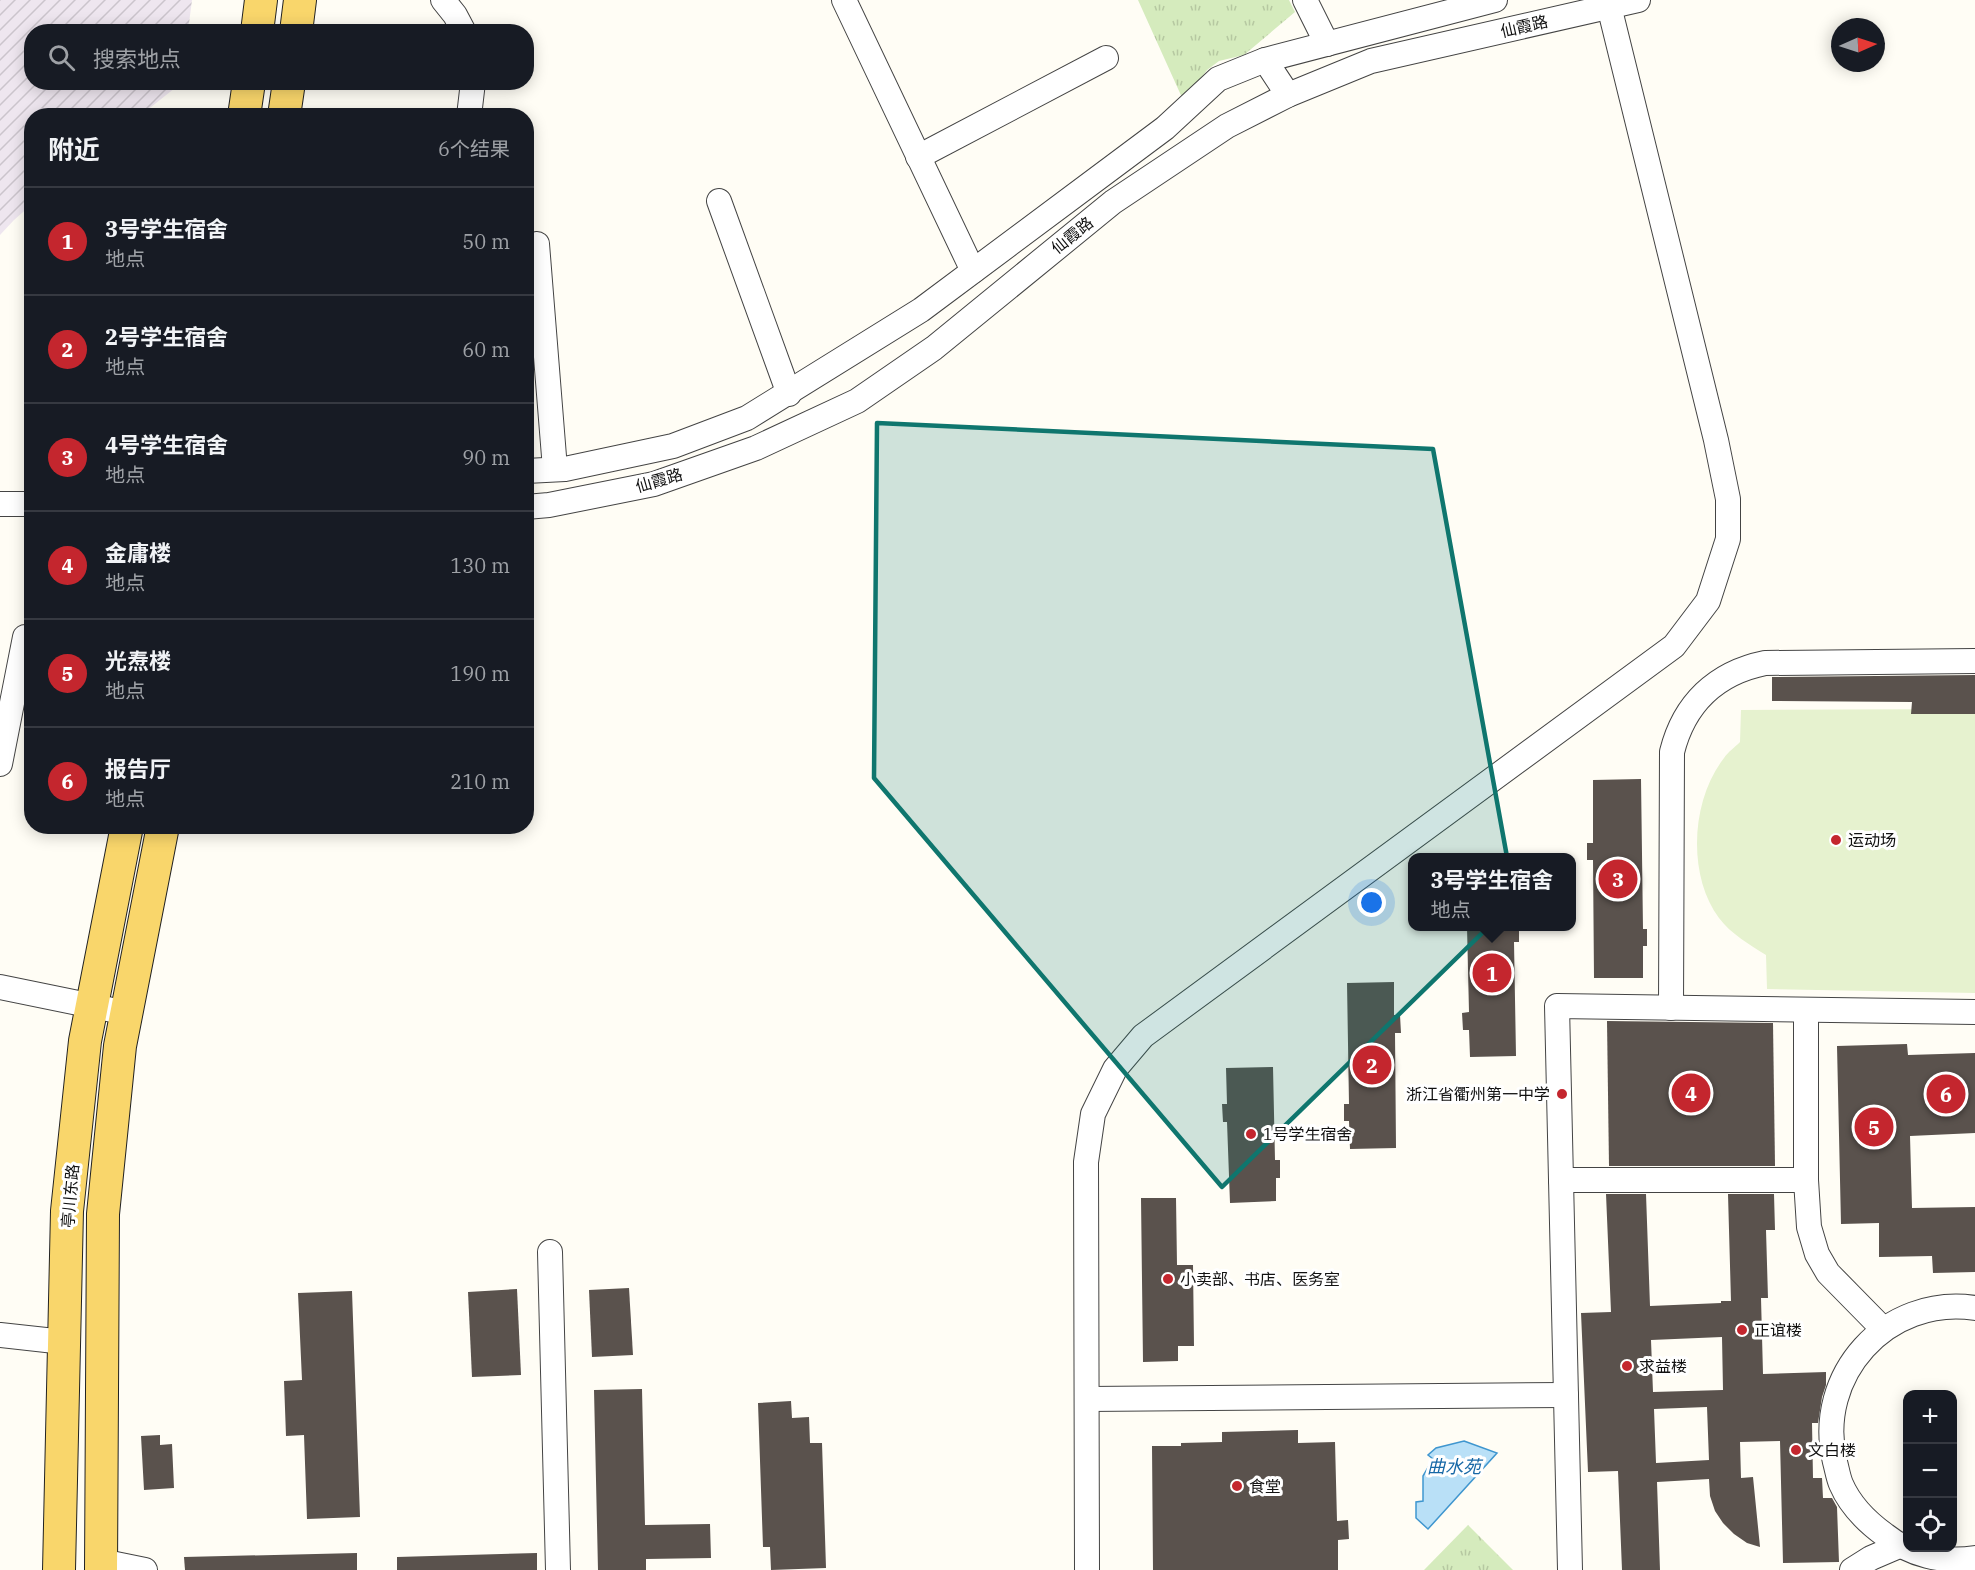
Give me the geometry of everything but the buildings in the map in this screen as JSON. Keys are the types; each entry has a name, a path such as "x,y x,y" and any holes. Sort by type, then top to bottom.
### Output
{"main road":[{"path":"258,24 261,0"},
{"path":"297,24 300,0"},
{"path":"245,108 248,90"},
{"path":"285,108 288,90"},
{"name":"亭川东路","path":"59,1570 67,1211 85,1041 125,834"},
{"name":"亭川东路","path":"101,1566 103,1214 120,1046 161,834"}],"street":[{"path":"443,0 460,24"},
{"path":"844,0 973,272"},
{"path":"1305,0 1327,44"},
{"path":"534,470 565,469 673,446 747,418 921,310 1165,128 1218,80 1265,60 1495,0"},
{"name":"仙霞路","path":"534,506 654,484 756,448 857,401 934,348 1113,202 1227,126 1288,95 1371,62 1638,0"},
{"path":"1087,1570 1086,1162 1093,1114 1115,1069 1143,1036 1674,646 1708,601 1728,539 1728,499 1716,440 1610,6"},
{"path":"918,157 1106,58"},
{"path":"1265,60 1288,95"},
{"path":"471,108 472,90"},
{"path":"718,201 789,394"},
{"path":"537,244 555,469"},
{"path":"0,504 24,504"},
{"path":"0,764 24,642"},
{"path":"1671,1008 1672,752 1677,731 1693,705 1718,681 1743,667 1765,663 1975,662"},
{"path":"0,987 127,1013"},
{"path":"1570,1570 1557,1006 1975,1012"},
{"path":"1806,1010 1806,1180 1809,1227 1817,1254 1828,1273 1883,1329"},
{"path":"1561,1180 1806,1180"},
{"path":"550,1252 558,1570"},
{"path":"1966,1563 1929,1557 1899,1546 1864,1520 1841,1484 1830,1442 1834,1399 1853,1360 1883,1329 1917,1311 1955,1305 1975,1308"},
{"path":"0,1335 64,1342"},
{"path":"1087,1399 1566,1395"},
{"path":"1852,1570 1871,1558 1899,1546"},
{"path":"101,1566 145,1570"}],"highlighted area":[{"path":"877,423 1433,449 1515,901 1222,1187 874,778"}],"shaded area":[{"path":"0,0 192,0 189,24 24,24 24,90 172,90 150,108 24,108 24,211 0,235"}],"green space":[{"path":"1138,0 1289,0 1295,12 1244,55 1219,61 1207,70 1184,102"},
{"name":"运动场","path":"1975,709 1975,993 1767,989 1766,955 1735,934 1719,918 1709,901 1698,860 1699,816 1705,795 1713,775 1724,758 1740,742 1741,710"},
{"path":"1468,1525 1513,1570 1424,1570"}],"water":[{"name":"曲水苑","path":"1464,1441 1497,1453 1428,1529 1416,1518 1416,1502 1423,1501 1423,1476 1433,1459 1428,1455 1436,1448"}],"place":[{"name":"运动场","path":"1836,840"},
{"name":"4号学生宿舍","path":"1618,879"},
{"name":"3号学生宿舍","path":"1492,973"},
{"name":"2号学生宿舍","path":"1372,1065"},
{"name":"金庸楼","path":"1691,1093"},
{"name":"浙江省衢州第一中学","path":"1562,1094"},
{"name":"报告厅","path":"1946,1094"},
{"name":"光焘楼","path":"1874,1127"},
{"name":"1号学生宿舍","path":"1251,1134"},
{"name":"小卖部、书店、医务室","path":"1168,1279"},
{"name":"正谊楼","path":"1742,1330"},
{"name":"求益楼","path":"1627,1366"},
{"name":"文白楼","path":"1796,1450"},
{"name":"食堂","path":"1237,1486"}]}
